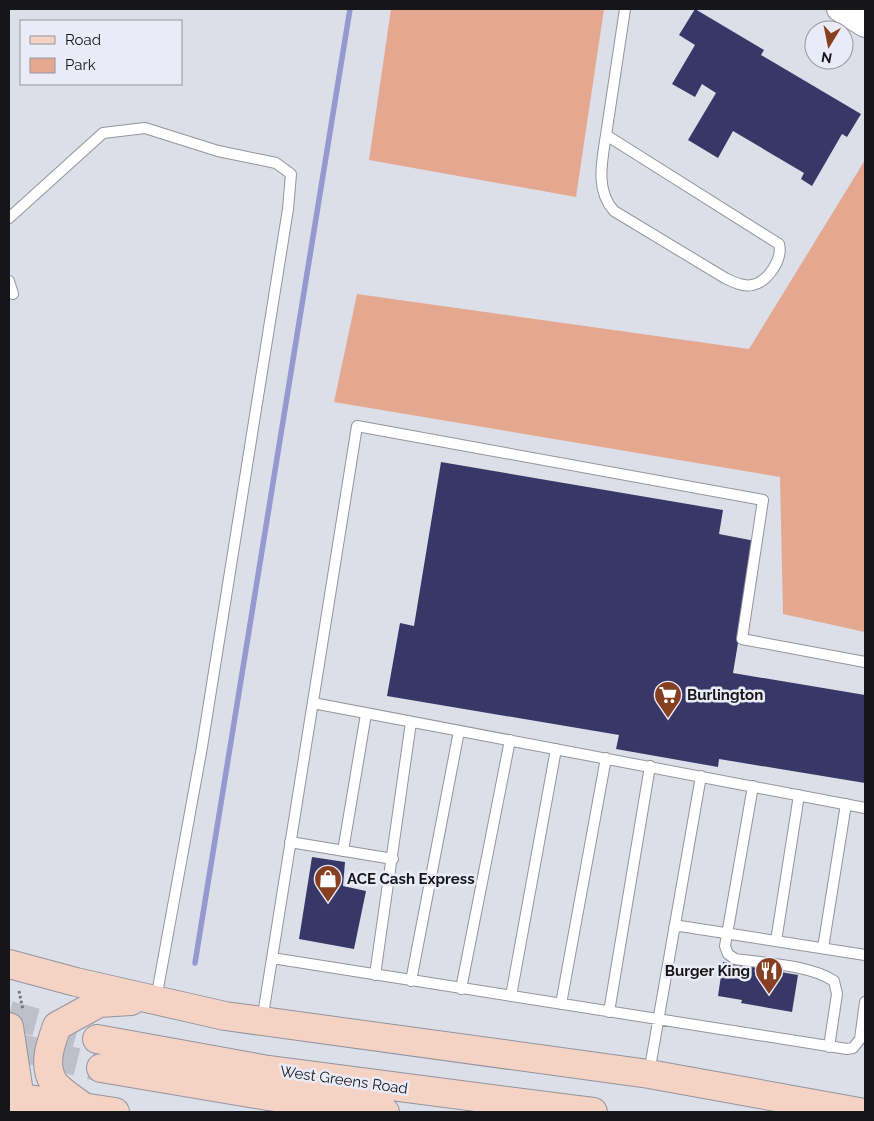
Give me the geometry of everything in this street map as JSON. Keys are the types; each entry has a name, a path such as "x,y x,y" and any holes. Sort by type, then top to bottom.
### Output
{"main road":[{"path":"9,964 76,982 261,1022 649,1074 859,1112"},
{"path":"83,1110 54,1083 48,1066 49,1046 57,1026 100,1003 156,1000"},
{"path":"9,1027 17,1102 115,1112"},
{"name":"West Greens Road","path":"97,1039 268,1070 593,1112"},
{"name":"West Greens Road","path":"102,1068 268,1096 386,1112"}],"lane":[{"path":"606,135 779,244 779,259 767,275 751,286 724,278 614,211 606,202 600,178 606,135 625,9"},
{"path":"9,218 103,133 145,128 218,151 276,163 291,174 288,209 204,737 156,1000"},
{"path":"9,281 13,294"},
{"path":"261,1022 357,426 763,500 742,638 865,662"},
{"path":"312,703 865,808"},
{"path":"343,850 366,714"},
{"path":"375,975 411,722"},
{"path":"411,981 459,731"},
{"path":"461,988 510,740"},
{"path":"512,996 556,749"},
{"path":"561,1004 606,758"},
{"path":"609,1012 650,766"},
{"path":"649,1074 701,776"},
{"path":"753,786 725,946 728,954 735,959 808,971 825,975 834,981 837,994 829,1046"},
{"path":"776,941 799,795"},
{"path":"823,948 846,804"},
{"path":"290,842 393,859"},
{"path":"674,928 680,926 865,955"},
{"path":"272,958 847,1049 858,1045 865,1002"}],"green space":[{"path":"391,9 604,9 576,197 369,160"},
{"path":"865,160 865,632 783,614 780,477 334,402 357,294 749,349"}],"building":[{"path":"695,9 764,50 761,55 861,114 847,137 842,134 812,186 801,179 804,173 733,131 718,158 688,140 716,93 702,84 695,97 672,84 695,45 679,35"},
{"path":"441,462 723,510 719,534 755,541 733,673 865,695 865,783 719,759 718,767 616,749 619,735 387,696 400,623 414,626"},
{"path":"312,857 345,862 343,886 366,891 354,949 299,939"},
{"path":"723,962 798,975 792,1012 741,1003 742,1000 718,996"}],"waterway":[{"path":"195,963 350,9"}],"tunnel":[{"path":"9,1015 97,1039"},
{"path":"9,1045 101,1068"}],"place":[{"name":"Burlington","path":"668,719"},
{"name":"ACE Cash Express","path":"328,903"},
{"name":"Burger King","path":"769,995"}]}
